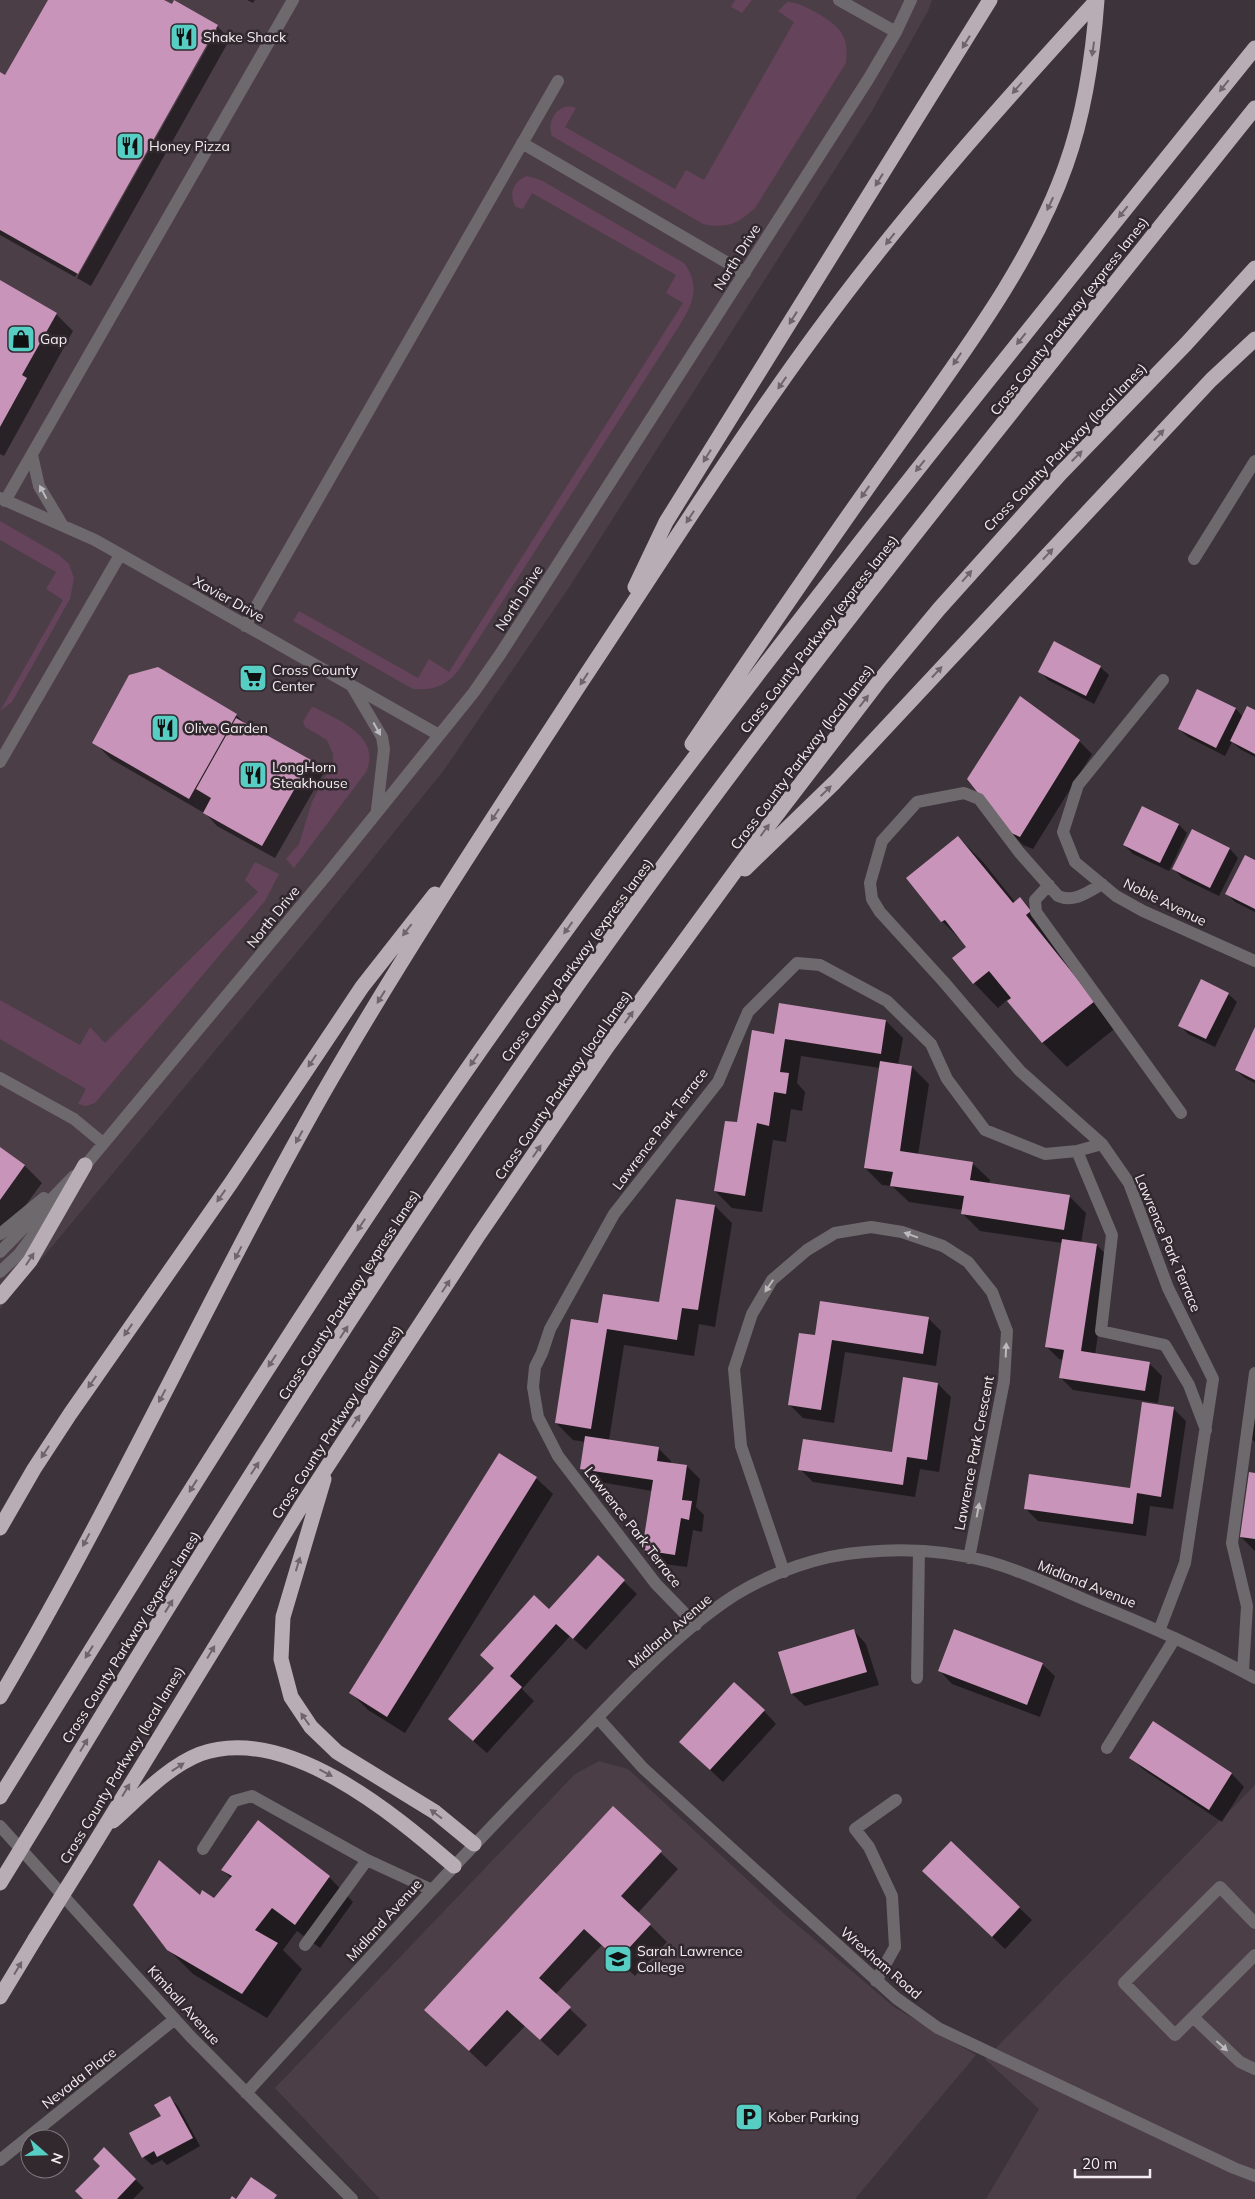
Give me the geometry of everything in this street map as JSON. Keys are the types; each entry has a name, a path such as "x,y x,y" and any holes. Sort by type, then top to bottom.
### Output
{"highway":[{"path":"611,638 666,522 990,0"},
{"path":"0,1697 96,1522 321,1098 365,1021 480,836 710,487 816,334 930,189 1097,0"},
{"path":"596,888 774,621 956,361 1014,272 1035,234 1066,165 1088,83 1097,0"},
{"name":"Cross County Parkway (express lanes)","path":"0,1797 316,1292 416,1144 596,888 816,598 1255,48"},
{"name":"Cross County Parkway (express lanes)","path":"0,1883 194,1566 330,1352 474,1133 605,946 768,725 890,568 1255,108"},
{"name":"Cross County Parkway (local lanes)","path":"0,1997 253,1582 330,1462 473,1244 607,1047 715,898 819,759 939,609 1055,480 1173,358 1255,268"},
{"path":"715,898 835,782 1211,380 1255,339"},
{"path":"0,1528 34,1469 70,1414 231,1182 362,987 480,836"},
{"path":"0,1297 30,1261 85,1165"},
{"path":"330,1462 283,1617 281,1658 291,1697 311,1727 337,1752 426,1807 474,1844"},
{"path":"101,1832 174,1769 201,1754 231,1748 284,1756 327,1774 374,1802 418,1835 454,1866"}],"street":[{"path":"3,500 32,455 293,0"},
{"path":"839,0 896,32"},
{"name":"North Drive","path":"0,1252 85,1165 273,942 439,735 501,653 745,273 896,32 911,0"},
{"path":"245,626 558,81"},
{"path":"522,143 745,273"},
{"path":"32,455 39,486 63,526"},
{"path":"1194,559 1255,461"},
{"name":"Xavier Drive","path":"3,500 95,540 439,735"},
{"path":"0,762 120,555"},
{"name":"Noble Avenue","path":"1163,680 1078,785 1063,832 1075,862 1116,896 1143,911 1255,961"},
{"path":"353,687 382,737 384,749 376,812"},
{"path":"1102,884 1074,899 1065,899 1058,896 1019,852 979,799 964,793 917,802 882,841 870,883 872,899 880,912 943,981 1020,1071 1102,1144"},
{"path":"1049,885 1036,900 1036,912 1181,1113"},
{"name":"Lawrence Park Terrace","path":"696,1625 656,1584 558,1456 538,1417 533,1387 535,1367 550,1329 614,1214 718,1082 748,1012 797,964 820,966 887,1001 931,1044 947,1079 985,1130 1045,1154 1077,1151 1102,1144 1129,1183 1168,1288 1213,1379 1184,1563 1159,1630"},
{"path":"0,1078 74,1119 104,1143"},
{"path":"1077,1151 1112,1235 1100,1331 1165,1345 1189,1385 1206,1431"},
{"path":"0,1234 85,1165"},
{"name":"North Drive","path":"0,1272 19,1254 85,1165"},
{"name":"Lawrence Park Crescent","path":"784,1572 741,1446 734,1369 752,1314 772,1280 807,1250 835,1234 871,1227 902,1232 943,1246 968,1262 992,1292 1007,1331 1004,1382 969,1558"},
{"path":"1243,1671 1247,1606 1232,1542 1255,1373"},
{"path":"917,1678 918,1551"},
{"name":"Midland Avenue","path":"246,2093 474,1844 598,1718 696,1625 736,1595 784,1572 832,1557 862,1552 918,1551 969,1558 1013,1570 1159,1630 1255,1678"},
{"path":"1107,1748 1175,1638"},
{"name":"Wrexham Road","path":"598,1718 643,1768 876,1981 938,2028 1234,2168 1255,2176"},
{"path":"203,1849 234,1801 252,1796 368,1860 432,1890"},
{"path":"876,1981 895,1947 892,1896 870,1847 855,1829 896,1800"},
{"name":"Kimball Avenue","path":"0,1826 175,2019 352,2199"},
{"path":"305,1945 368,1860"},
{"path":"1255,1923 1220,1887 1124,1983 1176,2035 1255,1955"},
{"path":"1193,2017 1240,2062 1255,2069"},
{"name":"Nevada Place","path":"0,2160 175,2019"}],"shaded area":[{"name":"Cross County Center","path":"0,0 932,0 928,11 872,111 570,586 444,770 312,934 0,1309"},
{"path":"735,0 752,0 742,13 731,7"},
{"path":"787,2 808,8 824,17 841,32 845,43 846,63 755,208 743,218 725,225 703,224 552,136 551,124 555,114 564,107 576,108 565,127 675,189 686,170 704,180 794,22 778,11"},
{"path":"527,176 541,180 684,263 693,284 691,304 681,323 460,668 451,679 440,686 428,689 413,689 293,621 299,611 418,678 429,659 449,672 683,303 666,293 676,275 532,193 523,209 516,207 512,197 513,188 518,181"},
{"path":"0,521 59,555 69,564 74,578 70,599 12,702 0,711 63,600 46,589 56,572 0,540"},
{"path":"314,707 355,731 363,739 368,749 369,759 366,772 294,868 286,859 299,844 312,802 333,762 333,754 327,740 305,727 303,722 311,708"},
{"path":"255,862 279,874 265,901 95,1103 86,1106 78,1104 86,1089 0,1039 0,1000 80,1045 90,1027 105,1043 258,892 245,880"},
{"name":"Sarah Lawrence College","path":"599,1761 628,1769 781,1911 894,2007 976,2055 855,2199 380,2199 275,2088 575,1774"},
{"path":"1255,1785 1255,2199 986,2199 1039,2109 985,2059"}],"building":[{"path":"48,0 164,0 172,4 174,0 218,25 78,274 0,230 0,72 5,75"},
{"name":"Gap","path":"0,280 57,313 22,375 27,378 0,427"},
{"path":"1054,641 1101,666 1086,696 1038,672"},
{"name":"Olive Garden","path":"158,667 237,714 189,799 92,743 129,675"},
{"path":"1197,689 1236,708 1216,748 1178,729"},
{"path":"1020,696 1080,740 1020,837 1009,832 967,779"},
{"path":"1247,706 1255,710 1255,754 1230,741"},
{"name":"LongHorn Steakhouse","path":"236,718 311,760 262,846 203,813 211,798 196,789"},
{"path":"1142,806 1179,824 1160,863 1123,845"},
{"path":"1192,829 1230,848 1210,888 1172,869"},
{"path":"958,836 1013,903 1020,897 1031,911 1026,915 1095,1001 1042,1043 1007,1001 1011,998 989,971 973,984 952,958 966,947 945,920 941,922 906,878"},
{"path":"1245,855 1255,860 1255,909 1225,894"},
{"path":"1201,979 1229,993 1206,1039 1178,1026"},
{"path":"779,1003 886,1020 881,1054 785,1039 780,1072 789,1073 786,1094 774,1092 769,1126 757,1123 745,1196 714,1191 725,1121 737,1122 752,1030 774,1034"},
{"path":"1255,1027 1255,1080 1235,1070"},
{"path":"880,1061 912,1066 900,1151 973,1162 970,1180 1070,1195 1064,1230 961,1214 964,1196 890,1186 893,1172 864,1168"},
{"path":"0,1147 25,1165 0,1200"},
{"path":"676,1199 715,1205 698,1310 682,1308 677,1340 607,1329 591,1429 555,1423 571,1319 598,1323 603,1294 659,1302"},
{"path":"1062,1239 1097,1244 1081,1351 1150,1362 1145,1391 1059,1378 1064,1350 1045,1347"},
{"path":"820,1301 929,1317 923,1354 832,1340 821,1410 788,1405 799,1333 815,1335"},
{"path":"903,1377 938,1383 927,1460 907,1457 903,1485 798,1470 803,1439 892,1452"},
{"path":"1142,1402 1174,1407 1161,1497 1137,1493 1133,1524 1024,1509 1029,1474 1130,1488"},
{"path":"585,1436 659,1447 657,1461 687,1465 682,1500 692,1501 689,1520 681,1518 675,1555 642,1550 653,1480 580,1469"},
{"path":"499,1453 537,1477 387,1717 349,1693"},
{"path":"1249,1472 1255,1473 1255,1539 1240,1537"},
{"path":"598,1555 625,1580 573,1639 556,1624 510,1676 522,1687 473,1741 448,1719 494,1668 480,1655 534,1595 549,1609"},
{"path":"854,1629 867,1672 791,1694 778,1652"},
{"path":"954,1629 1043,1663 1027,1705 938,1671"},
{"path":"734,1682 765,1710 710,1770 679,1742"},
{"path":"1153,1721 1232,1773 1209,1810 1129,1758"},
{"path":"613,1806 662,1851 621,1896 651,1924 618,1960 584,1929 539,1978 571,2007 540,2040 507,2010 469,2051 424,2010"},
{"path":"258,1820 330,1876 295,1925 272,1908 255,1930 278,1943 242,1994 167,1950 133,1905 159,1860 200,1895 202,1890 214,1898 232,1876 221,1870"},
{"path":"951,1841 1020,1907 992,1937 922,1871"},
{"path":"170,2096 193,2138 157,2157 154,2151 142,2158 129,2133 161,2116 154,2105"},
{"path":"104,2147 136,2179 117,2199 83,2199 75,2191 100,2166 93,2159"},
{"path":"251,2177 277,2195 274,2199 236,2199"}],"place":[{"name":"Shake Shack","path":"184,37"},
{"name":"Honey Pizza","path":"130,146"},
{"name":"Gap","path":"21,339"},
{"name":"Cross County Center","path":"253,678"},
{"name":"Olive Garden","path":"165,728"},
{"name":"LongHorn Steakhouse","path":"253,775"},
{"name":"Sarah Lawrence College","path":"618,1959"},
{"name":"Kober Parking","path":"749,2117"}]}
